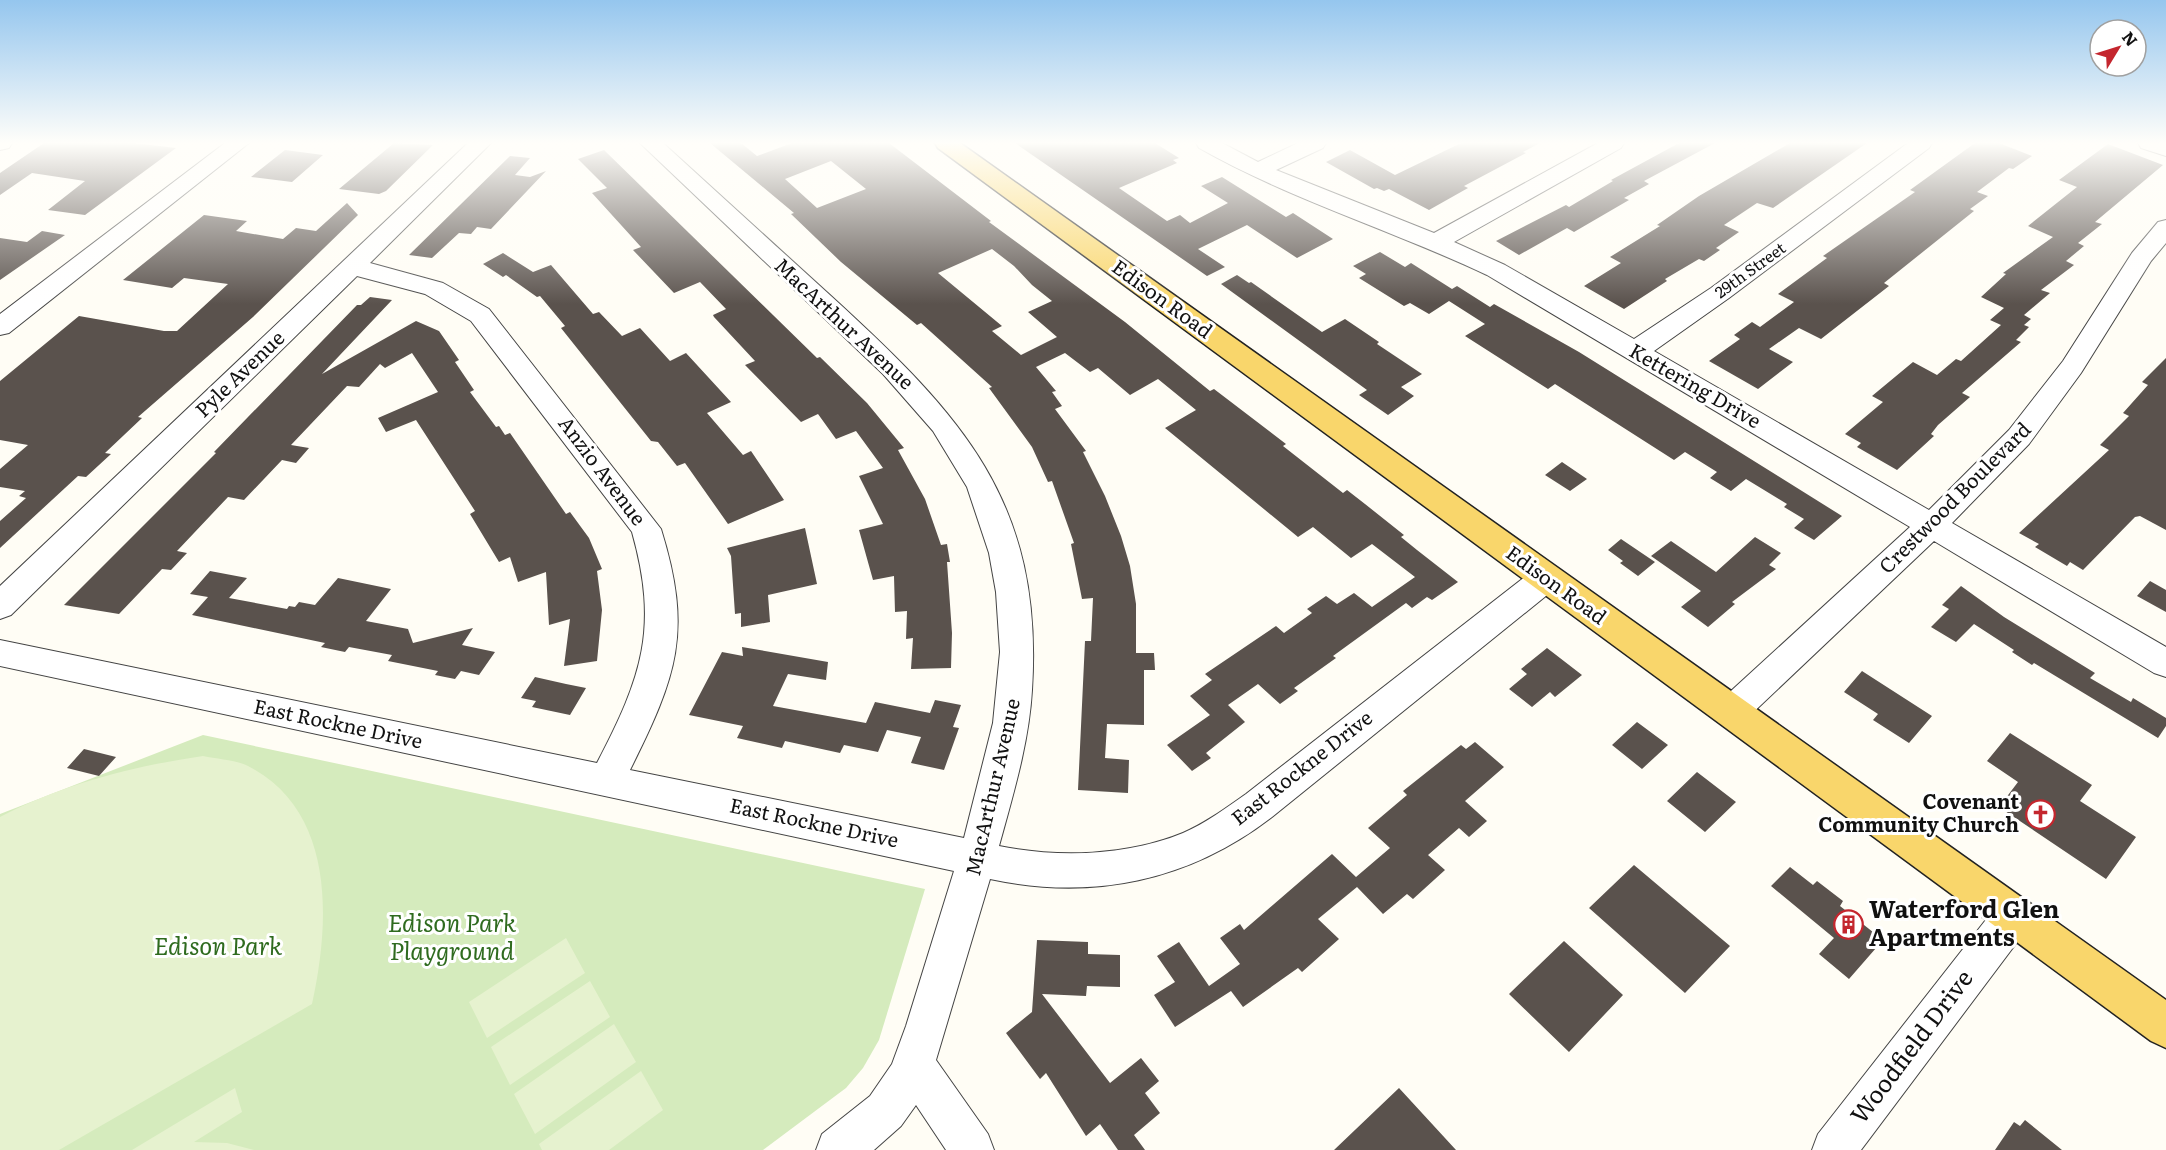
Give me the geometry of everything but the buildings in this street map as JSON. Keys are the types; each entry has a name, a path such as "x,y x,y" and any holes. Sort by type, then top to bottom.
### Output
{"main road":[{"name":"Edison Road","path":"1020,197 2166,1026"}],"street":[{"path":"0,327 169,197"},
{"name":"Pyle Avenue","path":"0,606 424,197"},
{"name":"MacArthur Avenue","path":"709,197 893,368 930,406 960,447 983,488 1000,534 1007,568 1015,693 1007,739 978,858 914,1064 896,1097 874,1122 838,1150"},
{"name":"Kettering Drive","path":"1324,197 1436,242 1496,270 2166,663"},
{"path":"1436,242 1518,197"},
{"name":"29th Street","path":"1635,351 1720,293 1849,197"},
{"name":"Crestwood Boulevard","path":"1732,711 1932,525 1996,462 2048,401 2119,290 2166,227"},
{"name":"Anzio Avenue","path":"351,267 407,278 430,286 446,292 480,315 646,529 659,564 664,595 665,624 660,655 647,699 607,780"},
{"name":"East Rockne Drive","path":"0,653 1027,869 1066,871 1107,869 1149,861 1197,844 1260,802 1546,578"},
{"name":"Woodfield Drive","path":"1834,1150 2013,916"},
{"path":"914,1064 972,1150"}],"green space":[{"name":"Edison Park","path":"203,735 925,889 879,1040 863,1068 846,1088 763,1150 0,1150 0,814"},
{"path":"203,756 248,766 277,786 298,811 312,839 320,871 323,905 322,939 312,1004 59,1150 0,1150 0,817 49,795 99,778 151,765"},
{"path":"566,938 585,973 487,1038 469,1002"},
{"path":"590,981 610,1017 510,1085 491,1047"},
{"path":"614,1024 636,1062 535,1134 514,1094"},
{"path":"641,1071 663,1110 609,1150 542,1150 539,1144"},
{"path":"235,1088 242,1112 194,1142 227,1143 254,1150 132,1150"}],"place":[{"name":"Covenant Community Church","path":"2040,814"},
{"name":"Waterford Glen Apartments","path":"1848,924"}],"park label":[{"name":"Edison Park Playground","path":"452,938"}]}
